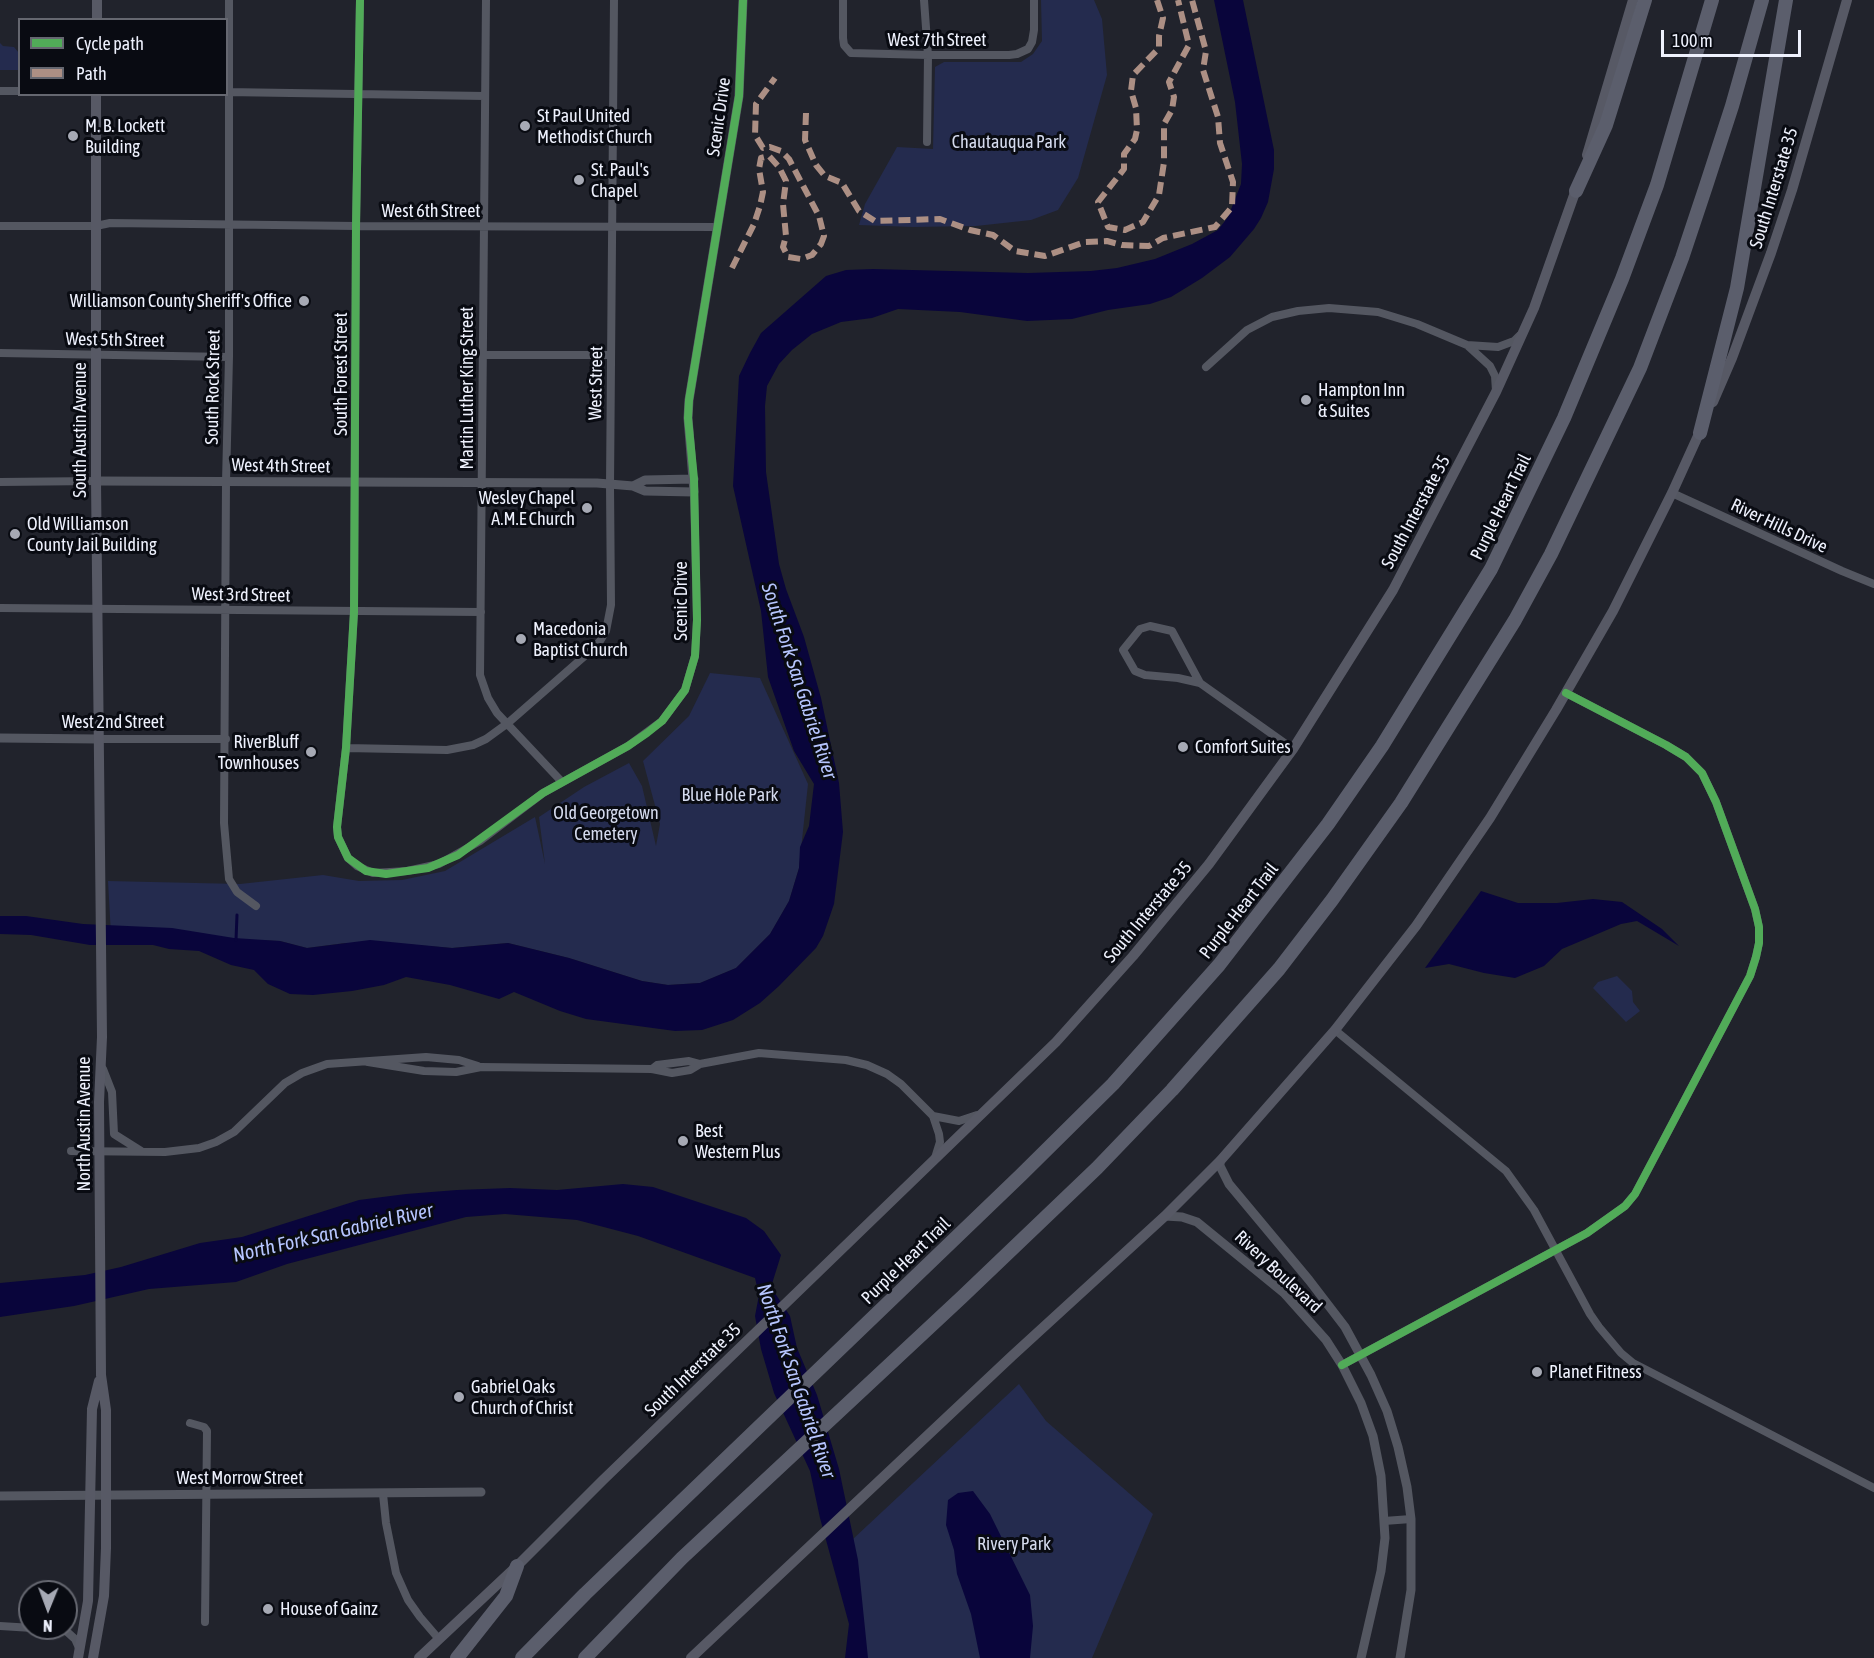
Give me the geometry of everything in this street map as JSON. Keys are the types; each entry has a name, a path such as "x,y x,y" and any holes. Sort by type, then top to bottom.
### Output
{"highway":[{"path":"1576,190 1606,125 1645,0"},
{"name":"Purple Heart Trail","path":"522,1658 1113,1084 1219,965 1328,824 1382,746 1491,569 1568,408 1622,279 1657,185 1712,0"},
{"path":"585,1658 682,1558 962,1297 1118,1147 1172,1090 1279,969 1395,812 1515,621 1551,554 1640,368 1682,258 1706,186 1732,106 1762,0"},
{"path":"1700,433 1737,288 1786,0"},
{"path":"457,1658 506,1596 517,1566"}],"main road":[{"path":"97,0 97,18"},
{"name":"South Interstate 35","path":"419,1658 517,1566 1056,1042 1178,904 1260,797 1293,749 1393,590 1496,392 1523,332 1576,190 1633,0"},
{"name":"South Interstate 35","path":"693,1656 1220,1161 1335,1030 1416,926 1490,818 1566,693 1613,611 1700,433 1730,362 1775,243 1847,0"},
{"name":"South Austin Avenue","path":"96,96 96,482 100,873"},
{"name":"North Austin Avenue","path":"93,1658 104,1596 106,1495 106,1410 100,1351 100,1062 102,1036 100,873"},
{"name":"North Austin Avenue","path":"79,1654 88,1601 92,1409 101,1375"}],"street":[{"name":"South Rock Street","path":"228,0 229,357 224,823 229,879 237,892 256,906"},
{"name":"South Forest Street","path":"346,748 354,612 360,0"},
{"name":"Martin Luther King Street","path":"486,0 480,675 488,698 497,713 562,782"},
{"name":"West Street","path":"507,723 600,641 606,631 611,605 614,0"},
{"name":"Scenic Drive","path":"346,748 337,827 338,837 348,858 366,871 373,873 407,871 440,864 480,841 543,793 628,746 662,721 685,690 695,656 697,638 694,479 689,400 739,96 743,0"},
{"name":"West 7th Street","path":"843,0 843,38 846,50 858,55 1017,54 1028,49 1032,42 1034,0"},
{"path":"924,0 928,55 927,142"},
{"path":"0,91 18,91"},
{"path":"228,92 358,96 485,96"},
{"name":"West 6th Street","path":"0,226 96,226 110,223 717,227"},
{"path":"1206,367 1247,330 1272,317 1298,311 1329,308 1378,312 1417,324 1467,345 1498,347 1514,342 1523,332"},
{"path":"1467,345 1490,366 1495,376 1496,392"},
{"name":"West 5th Street","path":"0,353 229,357"},
{"path":"483,355 611,355"},
{"name":"West 4th Street","path":"633,486 645,480 694,479"},
{"name":"West 4th Street","path":"0,482 482,483 610,485 633,486 645,491 694,492"},
{"name":"River Hills Drive","path":"1672,493 1831,567 1874,584"},
{"name":"West 3rd Street","path":"0,608 481,612"},
{"path":"1200,683 1172,631 1150,626 1140,629 1123,650 1135,670 1144,675 1178,678 1200,683 1293,749"},
{"path":"1342,1365 1587,1233 1612,1216 1635,1194 1750,976 1759,943 1759,927 1755,909 1716,802 1702,773 1686,758 1666,745 1566,693"},
{"path":"346,748 447,750 460,748 486,739 507,723"},
{"name":"West 2nd Street","path":"0,738 226,739"},
{"path":"1335,1030 1506,1171 1528,1200 1599,1327 1621,1353 1633,1363 1874,1488"},
{"path":"368,1062 424,1071 456,1072 481,1067 652,1070 672,1073 690,1070 700,1064 759,1053 856,1063 878,1069 901,1084 933,1116 937,1125 939,1142 933,1163"},
{"path":"71,1151 182,1152 216,1142 243,1124 282,1085 302,1073 327,1064 426,1057 459,1060 481,1067"},
{"path":"100,1062 112,1092 114,1134 142,1152"},
{"path":"933,1116 959,1121 984,1112"},
{"name":"Rivery Boulevard","path":"1220,1161 1227,1182 1328,1303 1361,1355 1387,1412 1407,1487 1411,1519 1411,1590 1400,1658"},
{"name":"Rivery Boulevard","path":"1164,1216 1182,1217 1197,1222 1238,1254 1300,1309 1326,1340 1342,1365 1361,1403 1373,1436 1381,1476 1384,1521 1381,1572 1361,1658"},
{"path":"190,1423 204,1427 207,1431 205,1622"},
{"name":"West Morrow Street","path":"0,1496 481,1492"},
{"path":"383,1494 396,1573 408,1600 438,1638"},
{"path":"1384,1521 1411,1519"},
{"path":"0,1626 18,1627"},
{"path":"73,1640 79,1654"}],"green space":[{"name":"Chautauqua Park","path":"1041,0 1094,0 1102,19 1107,75 1078,178 1058,210 1031,220 976,226 859,225 865,204 897,147 933,149 935,67 944,62 1021,62 1033,54 1042,41"},
{"path":"0,43 3,46 14,47 18,52 18,70 0,70"},
{"name":"Blue Hole Park","path":"710,673 760,678 808,784 799,868 789,901 770,934 736,968 700,983 668,985 642,981 569,958 508,943 452,948 345,943 307,948 280,941 111,935 108,881 240,884 323,875 359,881 402,880 445,871 535,817 545,864 539,817 584,787 629,763 642,786 656,846 660,824 643,761 689,716"},
{"path":"1617,976 1632,991 1633,1002 1640,1011 1626,1022 1593,988 1598,982"},
{"name":"Rivery Park","path":"1019,1384 1046,1421 1153,1514 1092,1658 867,1658 853,1539"}],"water":[{"name":"South Fork San Gabriel River","path":"1214,0 1243,0 1274,150 1274,169 1268,202 1254,229 1230,257 1171,297 1150,304 1108,310 1072,319 1027,321 960,312 898,309 872,318 841,322 812,334 792,350 779,364 767,386 766,472 779,564 804,637 821,698 839,783 843,832 834,904 823,936 816,948 760,1003 733,1020 702,1030 675,1031 586,1019 514,992 499,999 450,985 406,977 384,985 352,991 313,995 290,994 268,984 254,970 231,965 199,951 169,949 153,945 90,945 31,935 0,934 0,916 26,916 83,924 172,928 234,938 280,941 307,948 370,940 452,948 508,943 569,958 642,981 668,985 700,983 736,968 770,934 789,901 799,868 800,847 809,826 814,784 794,751 768,677 761,611 733,486 739,376 750,353 761,333 826,276 846,270 1028,273 1091,271 1117,268 1155,259 1192,244 1218,230 1228,217 1241,184 1242,164 1235,102"},
{"path":"1481,891 1518,903 1557,903 1593,899 1622,902 1662,929 1679,946 1637,921 1621,924 1562,949 1544,966 1515,978 1449,964 1425,968"},
{"name":"North Fork San Gabriel River","path":"623,1184 653,1187 746,1218 764,1231 781,1255 771,1287 790,1316 797,1348 817,1395 839,1469 858,1560 868,1658 845,1658 849,1624 820,1518 810,1471 774,1393 761,1349 755,1316 759,1295 755,1278 638,1236 577,1220 505,1214 466,1217 287,1264 236,1282 149,1289 74,1306 0,1317 0,1283 85,1275 121,1267 200,1243 242,1237 359,1200 457,1190 510,1188 557,1190"},
{"path":"973,1491 990,1514 1030,1595 1033,1626 1030,1658 980,1658 971,1614 957,1574 954,1550 946,1525 948,1500 958,1493"}],"waterway":[{"path":"236,940 237,915"}],"marked path":[{"path":"1157,0 1163,18 1159,48 1133,75 1131,91 1136,108 1135,139 1124,154 1124,169 1098,202 1108,227 1125,230 1143,222 1159,195 1164,162 1164,124 1172,110 1174,97 1169,82 1189,45 1178,0"},
{"path":"806,113 805,140 816,165 825,176 842,183 859,211 875,221 940,219 970,230 993,235 1015,251 1045,256 1085,242 1107,241 1122,245 1149,246 1163,238 1215,227 1232,207 1233,182 1220,143 1218,117 1203,70 1206,51 1192,0"},
{"path":"732,268 754,224 760,206 763,192 759,169 761,158 769,156 779,167 786,181 783,204 786,236 783,247 788,257 801,259 812,255 824,236 819,216 789,159 781,151 770,147 763,148 755,135 756,104 775,78"}],"cycle path":[{"path":"360,0 354,612 346,748 337,827 338,837 348,858 366,871 386,874 428,868 458,855 543,793 647,733 662,721 685,690 695,656 697,620 694,479 688,418 689,400 739,96 743,0"},
{"path":"1342,1365 1587,1233 1625,1206 1635,1194 1750,976 1759,943 1759,927 1755,909 1716,802 1702,773 1686,757 1666,745 1566,693"}],"place":[{"name":"St Paul United Methodist Church","path":"525,126"},
{"name":"M. B. Lockett Building","path":"73,136"},
{"name":"St. Paul's Chapel","path":"579,180"},
{"name":"Williamson County Sheriff's Office","path":"304,301"},
{"name":"Hampton Inn & Suites","path":"1306,400"},
{"name":"Wesley Chapel A.M.E Church","path":"587,508"},
{"name":"Old Williamson County Jail Building","path":"15,534"},
{"name":"Macedonia Baptist Church","path":"521,639"},
{"name":"Comfort Suites","path":"1183,747"},
{"name":"RiverBluff Townhouses","path":"311,752"},
{"name":"Best Western Plus","path":"683,1141"},
{"name":"Planet Fitness","path":"1537,1372"},
{"name":"Gabriel Oaks Church of Christ","path":"459,1397"},
{"name":"House of Gainz","path":"268,1609"}],"park label":[{"name":"Old Georgetown Cemetery","path":"606,823"}]}
